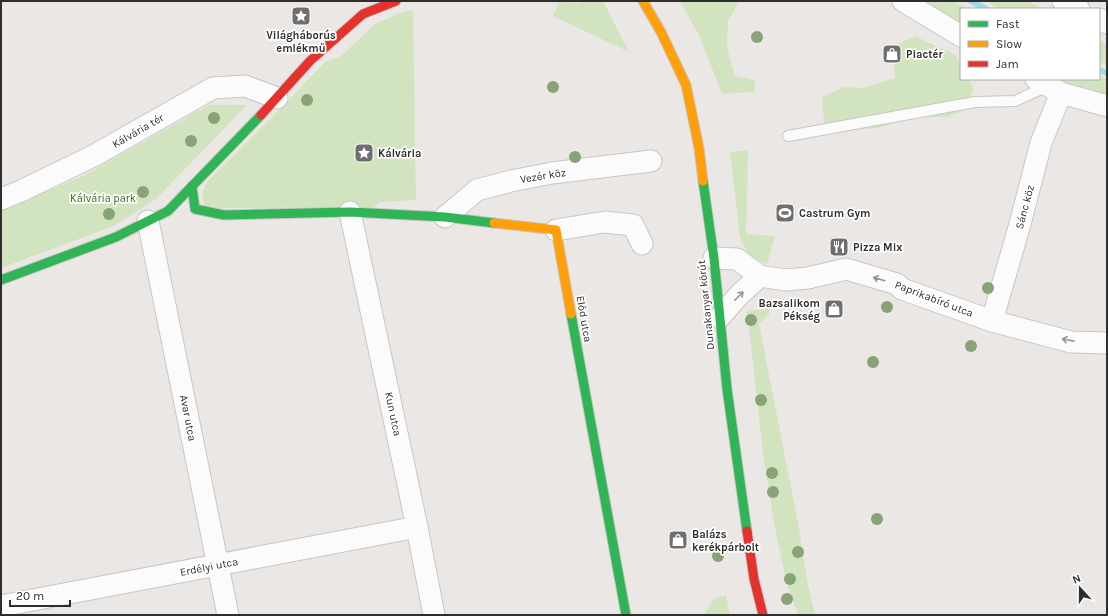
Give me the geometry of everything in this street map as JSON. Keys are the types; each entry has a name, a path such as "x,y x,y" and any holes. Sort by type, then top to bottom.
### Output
{"street":[{"path":"1,280 116,237 168,211 277,98 310,61 363,14 396,1"},
{"name":"Dunakanyar körút","path":"643,1 661,32 686,85 699,148 714,258 727,389 754,579 763,615"},
{"path":"903,1 960,35"},
{"path":"1063,1 1077,8"},
{"name":"Kálvária tér","path":"1,199 21,191 95,155 213,88 245,86 277,98"},
{"path":"1048,86 1107,106"},
{"name":"Sánc köz","path":"992,321 1020,224 1041,143 1048,86"},
{"name":"Vezér köz","path":"445,217 477,190 552,173 651,161"},
{"path":"192,186 195,209 224,215 350,212 445,217 556,230 605,222 633,225 642,244"},
{"name":"Kun utca","path":"350,212 434,615"},
{"name":"Avar utca","path":"148,221 228,615"},
{"name":"Előd utca","path":"556,230 626,615"},
{"name":"Paprikabíró utca","path":"714,258 737,259 760,276 786,280 808,278 846,269 897,284 902,289 992,321 1071,342 1107,343"},
{"path":"720,317 739,295 760,276"},
{"name":"Erdélyi utca","path":"1,606 416,527"}],"lane":[{"path":"788,136 975,102 1015,101 1048,86"}],"green space":[{"path":"581,1 603,1 629,52 553,16 559,2 579,3"},
{"path":"680,1 747,1 738,3 728,21 727,48 735,76 755,80 754,92 722,94 699,35"},
{"path":"910,1 953,1 965,8 960,8 960,27"},
{"path":"986,1 1027,1 1041,8 998,8"},
{"path":"413,10 416,200 380,202 374,207 210,208 204,203 202,193 208,181 325,62 341,56 375,24 400,13"},
{"path":"915,36 955,55 960,64 960,80 969,80 974,89 961,112 946,117 910,117 879,128 825,132 822,97 844,87 863,88 895,78 892,47"},
{"path":"1100,40 1107,44 1107,65 1100,62"},
{"path":"1100,76 1107,79 1107,98 1070,88 1056,80 1100,80"},
{"name":"Kálvária park","path":"209,105 247,105 156,199 114,226 1,268 1,210 81,177"},
{"path":"748,150 746,234 775,236 767,264 753,257 747,251 740,237 730,152"},
{"path":"769,308 769,314 759,324 799,528 808,585 815,615 798,615 786,581 774,523 763,453 747,311"},
{"path":"726,595 730,615 705,615 715,598"}],"waterway":[{"path":"971,1 984,8"},
{"path":"1100,70 1107,73"}],"traffic: fast":[{"path":"1,280 116,237 168,211 261,115"},
{"path":"703,181 714,258 727,389 747,531"},
{"path":"192,186 195,209 224,215 350,212 445,217 494,223"},
{"path":"571,314 626,615"}],"traffic: slow":[{"path":"643,1 661,32 686,85 699,148 703,181"},
{"path":"494,223 556,230 571,314"}],"traffic: jam":[{"path":"261,115 310,61 363,14 396,1"},
{"path":"747,531 754,579 763,615"}],"place":[{"name":"Világháborús emlékmű","path":"301,16"},
{"name":"Piactér","path":"892,54"},
{"name":"Kálvária","path":"364,153"},
{"name":"Castrum Gym","path":"785,213"},
{"name":"Pizza Mix","path":"839,247"},
{"name":"Bazsalikom Pékség","path":"834,309"},
{"name":"Balázs kerékpárbolt","path":"678,540"}]}
